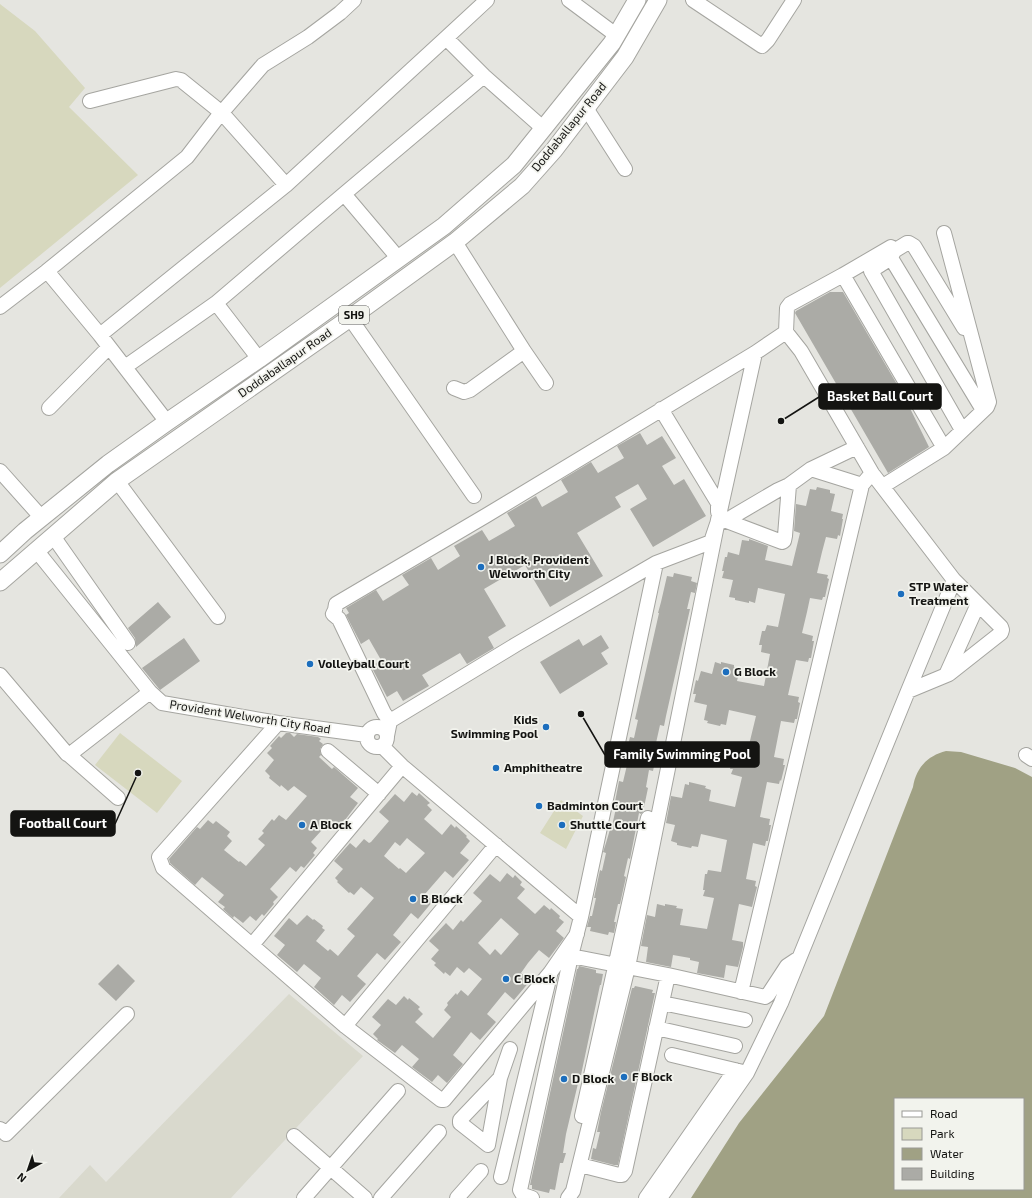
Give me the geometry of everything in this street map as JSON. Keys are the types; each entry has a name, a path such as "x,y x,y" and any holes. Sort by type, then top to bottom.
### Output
{"main road":[{"name":"Doddaballapur Road","path":"0,554 108,464 259,359 444,226 514,165 612,43 637,0"},
{"name":"Doddaballapur Road","path":"0,582 117,481 350,318 455,242 522,186 554,150 625,57 658,0"}],"street":[{"path":"0,307 47,271 187,157 222,112 263,65 308,37 340,13 354,0"},
{"path":"100,335 286,185 487,0"},
{"path":"569,0 616,35"},
{"path":"693,0 762,46 768,40 794,0"},
{"path":"446,38 484,76 544,129"},
{"path":"125,367 216,303 484,76"},
{"path":"90,101 176,79 185,82 222,112 286,185"},
{"path":"586,108 625,169"},
{"path":"344,194 399,259"},
{"path":"883,486 944,448 987,407 989,402 944,233"},
{"path":"455,242 546,383"},
{"path":"962,430 871,271 907,243 910,243 914,246 972,342"},
{"path":"908,691 946,676 1001,634 1002,630 1001,627 954,580 872,473 801,351 786,332 786,308 790,304 890,247 892,254 983,410"},
{"path":"47,271 100,335 167,422"},
{"path":"843,275 944,448"},
{"path":"216,303 259,359"},
{"path":"350,318 474,496"},
{"path":"390,721 384,713 339,619 333,614 336,604 494,511 755,353 786,332"},
{"path":"49,408 109,347"},
{"path":"454,388 464,392 470,390 524,351"},
{"path":"569,1197 566,1189 621,966 720,522 755,353"},
{"path":"569,1197 573,1191 580,1165 711,542 720,522 718,503 661,409"},
{"path":"720,522 732,517 789,485 811,469 857,447"},
{"path":"811,469 862,485"},
{"path":"0,471 42,518"},
{"path":"741,992 862,485 872,473"},
{"path":"117,481 218,617"},
{"path":"720,522 782,542 785,536 789,485"},
{"path":"53,536 128,643"},
{"path":"581,917 405,768 384,741 390,721 517,644 656,563 711,542"},
{"name":"Provident Welworth City Road","path":"36,550 150,692 162,703 278,723 367,735 368,742 371,745 378,747 384,741"},
{"path":"532,1198 523,1195 520,1190 571,956 581,917 656,563"},
{"path":"660,1198 741,1071 780,1003 954,580"},
{"path":"946,676 978,604"},
{"path":"0,675 62,748 118,798"},
{"path":"69,755 150,692"},
{"path":"278,723 158,857 163,868 254,947 349,1028 442,1100 444,1100 550,973 577,934"},
{"path":"328,751 378,794"},
{"path":"254,947 405,768"},
{"path":"254,947 378,794 405,768"},
{"path":"349,1028 499,848"},
{"path":"571,956 766,996 788,964 799,958"},
{"path":"502,1177 550,973"},
{"path":"580,1165 619,1176 625,1171 668,975"},
{"path":"662,1003 745,1020"},
{"path":"0,1130 6,1134 127,1014"},
{"path":"656,1028 735,1046"},
{"path":"485,1051 502,1072 510,1049"},
{"path":"672,1055 741,1071"},
{"path":"646,1198 741,1071"},
{"path":"304,1198 398,1091"},
{"path":"381,1198 439,1132"},
{"path":"294,1136 365,1198"},
{"path":"457,1198 481,1171"}],"shaded area":[{"path":"289,994 363,1056 231,1198 59,1198 90,1165 106,1182"}],"green space":[{"path":"0,4 35,31 85,88 69,107 138,175 0,288"},
{"path":"120,733 182,781 157,813 95,765"},
{"name":"Shuttle Court","path":"561,800 583,816 566,849 540,833"}],"water":[{"path":"946,751 961,752 1015,768 1032,777 1032,1198 691,1198 739,1123 824,1016 913,787 914,780 920,769 933,756"}],"building":[{"path":"830,292 843,292 905,398 929,447 888,473 795,313 796,311"},
{"name":"J Block, Provident Welworth City","path":"640,433 647,445 662,436 676,458 662,466 674,485 684,479 706,516 653,547 630,509 647,499 638,484 615,497 621,507 577,533 603,576 550,607 525,565 484,589 506,626 488,637 494,648 467,664 460,653 422,675 429,686 403,701 397,691 387,697 371,666 381,660 369,639 361,644 346,615 349,613 346,608 376,590 383,601 409,585 402,575 431,558 438,570 460,556 454,546 482,530 489,541 515,526 507,513 536,496 542,507 568,492 561,480 591,462 598,473 624,458 617,446"},
{"name":"G Block","path":"817,487 830,490 830,493 835,494 831,511 843,514 843,519 840,536 838,535 837,539 826,537 817,573 828,575 827,578 829,579 825,597 823,597 822,600 810,598 802,633 813,636 812,641 814,641 811,658 809,658 808,662 796,660 788,695 799,697 798,702 800,703 797,719 795,719 794,723 781,721 774,757 784,759 783,765 785,765 779,784 767,782 760,817 770,819 769,825 771,825 768,841 766,841 765,846 753,843 746,879 756,881 755,886 757,887 752,907 739,904 732,940 743,942 738,967 726,965 724,978 697,973 699,962 690,960 690,958 673,955 671,967 646,962 648,947 641,946 647,915 655,917 657,904 677,906 676,908 683,909 680,925 707,929 714,898 703,896 705,890 703,890 705,874 707,874 708,870 721,872 727,840 701,834 698,847 692,846 691,848 677,845 677,843 671,841 675,825 666,823 671,796 682,798 685,784 689,785 689,782 706,786 705,788 711,790 709,801 735,807 742,777 731,774 733,769 730,769 734,752 736,753 737,747 748,749 756,716 729,710 726,725 721,724 720,726 707,723 708,721 704,720 707,705 694,702 696,694 693,694 696,680 698,681 701,671 712,674 715,662 721,664 721,662 740,668 737,681 764,686 770,654 761,652 762,645 759,645 762,631 765,631 767,625 778,627 785,594 758,588 755,603 735,600 735,598 729,597 733,580 722,578 725,557 727,557 728,552 739,555 742,540 749,541 749,539 768,546 765,560 792,566 800,533 794,531 796,504 806,506 810,489 816,490"},
{"path":"674,573 692,577 691,581 697,583 695,593 691,592 687,609 690,609 664,726 660,725 656,743 659,744 653,771 649,770 646,787 648,788 643,812 641,814 639,813 630,859 628,858 624,876 626,877 614,922 616,922 614,933 609,932 608,935 590,931 591,927 587,927 590,916 592,916 600,870 602,871 606,853 603,852 612,826 616,808 614,807 619,781 623,782 627,765 624,764 630,737 634,738 638,720 635,719 667,576 673,577"},
{"path":"158,602 171,617 136,647 135,638 128,628"},
{"path":"601,635 609,648 601,653 608,664 560,694 540,662 579,639 583,646"},
{"path":"184,638 200,661 160,690 142,668"},
{"name":"A Block","path":"286,733 290,733 294,737 297,734 318,737 321,739 319,741 323,744 320,749 321,755 319,757 332,769 334,767 358,788 350,797 358,803 339,826 331,820 311,842 317,848 313,853 315,855 304,868 301,866 296,872 290,867 270,889 278,897 264,916 262,914 256,921 250,916 243,923 234,916 233,918 223,909 225,907 218,902 224,895 202,877 195,885 170,863 169,859 197,827 200,829 208,820 213,824 216,821 230,832 227,836 232,841 224,850 246,866 265,845 258,839 264,833 262,831 272,819 274,821 279,815 286,820 307,796 294,786 288,791 281,785 280,787 269,778 270,776 265,771 274,760 267,753 272,748 270,746 279,736 281,738"},
{"name":"B Block","path":"412,792 417,796 419,793 430,803 427,805 432,810 424,819 442,835 451,824 455,828 456,826 467,836 466,837 470,841 460,853 469,860 453,878 445,871 425,894 433,901 418,919 411,913 393,935 401,942 385,960 377,953 357,976 366,984 350,1002 342,995 334,1005 314,987 321,978 304,964 297,972 277,955 285,945 274,936 289,918 297,925 307,915 323,926 322,928 325,930 316,941 328,951 330,949 338,956 355,936 347,929 374,898 361,887 354,895 350,892 349,893 337,882 338,881 335,878 343,869 334,861 350,843 356,848 364,839 369,843 371,842 389,821 379,812 395,794 404,802","holes":["407,838 425,853 406,873 384,856 395,842 400,846"]},
{"name":"C Block","path":"507,873 513,878 515,875 522,882 520,885 525,889 517,898 535,914 544,905 550,910 551,908 564,922 556,931 564,938 549,958 539,950 528,963 521,973 530,981 514,1000 505,992 487,1014 496,1022 480,1040 471,1032 453,1055 463,1064 447,1083 438,1075 432,1082 412,1067 419,1059 402,1045 395,1053 377,1040 378,1039 373,1034 381,1025 372,1017 388,999 396,1005 404,996 420,1007 418,1009 423,1014 415,1022 433,1038 451,1017 444,1010 448,1005 447,1003 456,993 457,995 461,990 468,996 482,979 469,968 464,973 457,967 450,976 445,972 444,974 434,965 436,963 431,959 439,950 429,941 446,923 453,930 461,920 463,922 482,901 473,893 490,874 500,882","holes":["501,918 519,934 501,955 495,949 490,955 478,943"]},
{"path":"118,964 135,981 116,1001 98,984"},
{"name":"D Block","path":"579,966 596,970 596,973 603,974 581,1075 566,1134 563,1153 566,1153 563,1163 560,1163 555,1190 550,1189 549,1193 532,1189 532,1185 530,1185 577,969"},
{"name":"F Block","path":"635,986 653,990 652,993 655,993 618,1165 614,1165 591,1159 593,1148 596,1149 600,1132 597,1132 601,1112 632,988"}],"place":[{"name":"Basket Ball Court","path":"781,421"},
{"name":"J Block, Provident Welworth City","path":"481,567"},
{"name":"STP Water Treatment","path":"901,594"},
{"name":"Volleyball Court","path":"310,664"},
{"name":"G Block","path":"726,672"},
{"name":"Family Swimming Pool","path":"581,714"},
{"name":"Kids Swimming Pool","path":"546,727"},
{"name":"Amphitheatre","path":"496,768"},
{"name":"Football Court","path":"138,773"},
{"name":"Badminton Court","path":"539,806"},
{"name":"A Block","path":"302,825"},
{"name":"Shuttle Court","path":"562,825"},
{"name":"B Block","path":"413,899"},
{"name":"C Block","path":"506,979"},
{"name":"F Block","path":"624,1077"},
{"name":"D Block","path":"564,1079"}]}
